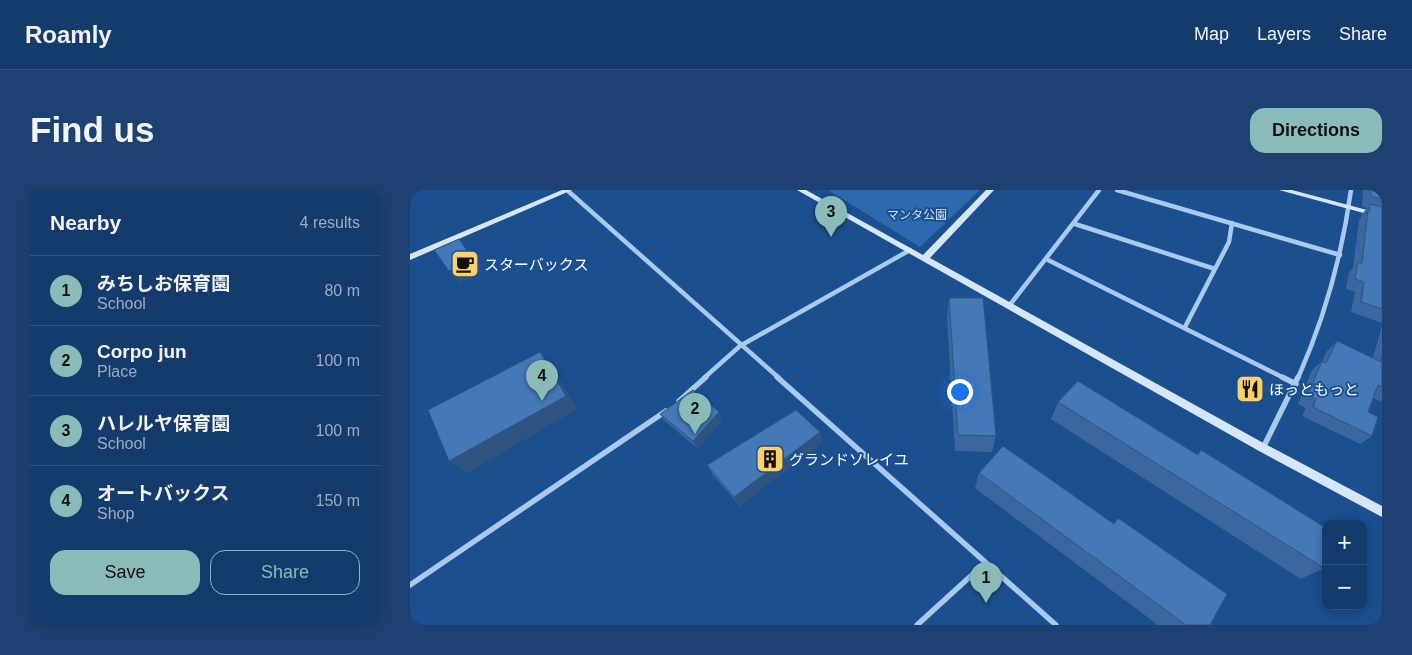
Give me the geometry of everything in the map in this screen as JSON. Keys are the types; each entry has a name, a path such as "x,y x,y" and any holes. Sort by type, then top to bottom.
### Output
{"street":[{"path":"410,256 567,190 740,346 1056,625"},
{"path":"801,190 1262,448 1382,512"},
{"path":"925,258 990,190"},
{"path":"1009,306 1075,224 1099,190"},
{"path":"1117,190 1340,255"},
{"path":"1283,190 1382,216"},
{"path":"1262,448 1296,384 1316,337 1332,290 1351,190"},
{"path":"1185,327 1229,242 1232,223"},
{"path":"1075,224 1215,269"},
{"path":"676,404 740,346 910,250"},
{"path":"1046,259 1296,384"},
{"path":"410,585 668,409"},
{"path":"917,625 985,563"},
{"path":"410,620 412,625"}],"green space":[{"name":"マンタ公園","path":"828,190 980,190 920,247"}],"building":[{"path":"1371,190 1382,190 1382,199 1371,196"},
{"path":"1370,204 1382,207 1382,309 1361,302 1364,282 1355,279 1358,262 1362,263"},
{"path":"459,239 473,260 449,271 434,250"},
{"path":"949,298 983,298 996,436 958,435"},
{"path":"1337,341 1381,362 1382,357 1382,387 1378,385 1368,412 1378,417 1372,436 1313,407 1316,399 1308,395 1322,361 1326,363"},
{"path":"540,352 566,396 449,461 428,410"},
{"path":"1078,381 1198,455 1201,450 1322,526 1322,567 1058,402"},
{"path":"693,390 719,412 693,441 660,414"},
{"name":"グランドソレイユ","path":"796,410 820,432 734,497 707,465"},
{"path":"1003,446 1114,524 1118,518 1227,594 1210,625 1186,625 979,473"}],"place":[{"name":"ハレルヤ保育園","path":"831,237"},
{"name":"スターバックス","path":"465,264"},
{"name":"ほっともっと","path":"1250,389"},
{"name":"オートバックス","path":"542,401"},
{"name":"Corpo jun","path":"695,434"},
{"name":"グランドソレイユ","path":"770,459"},
{"name":"みちしお保育園","path":"986,603"}]}
